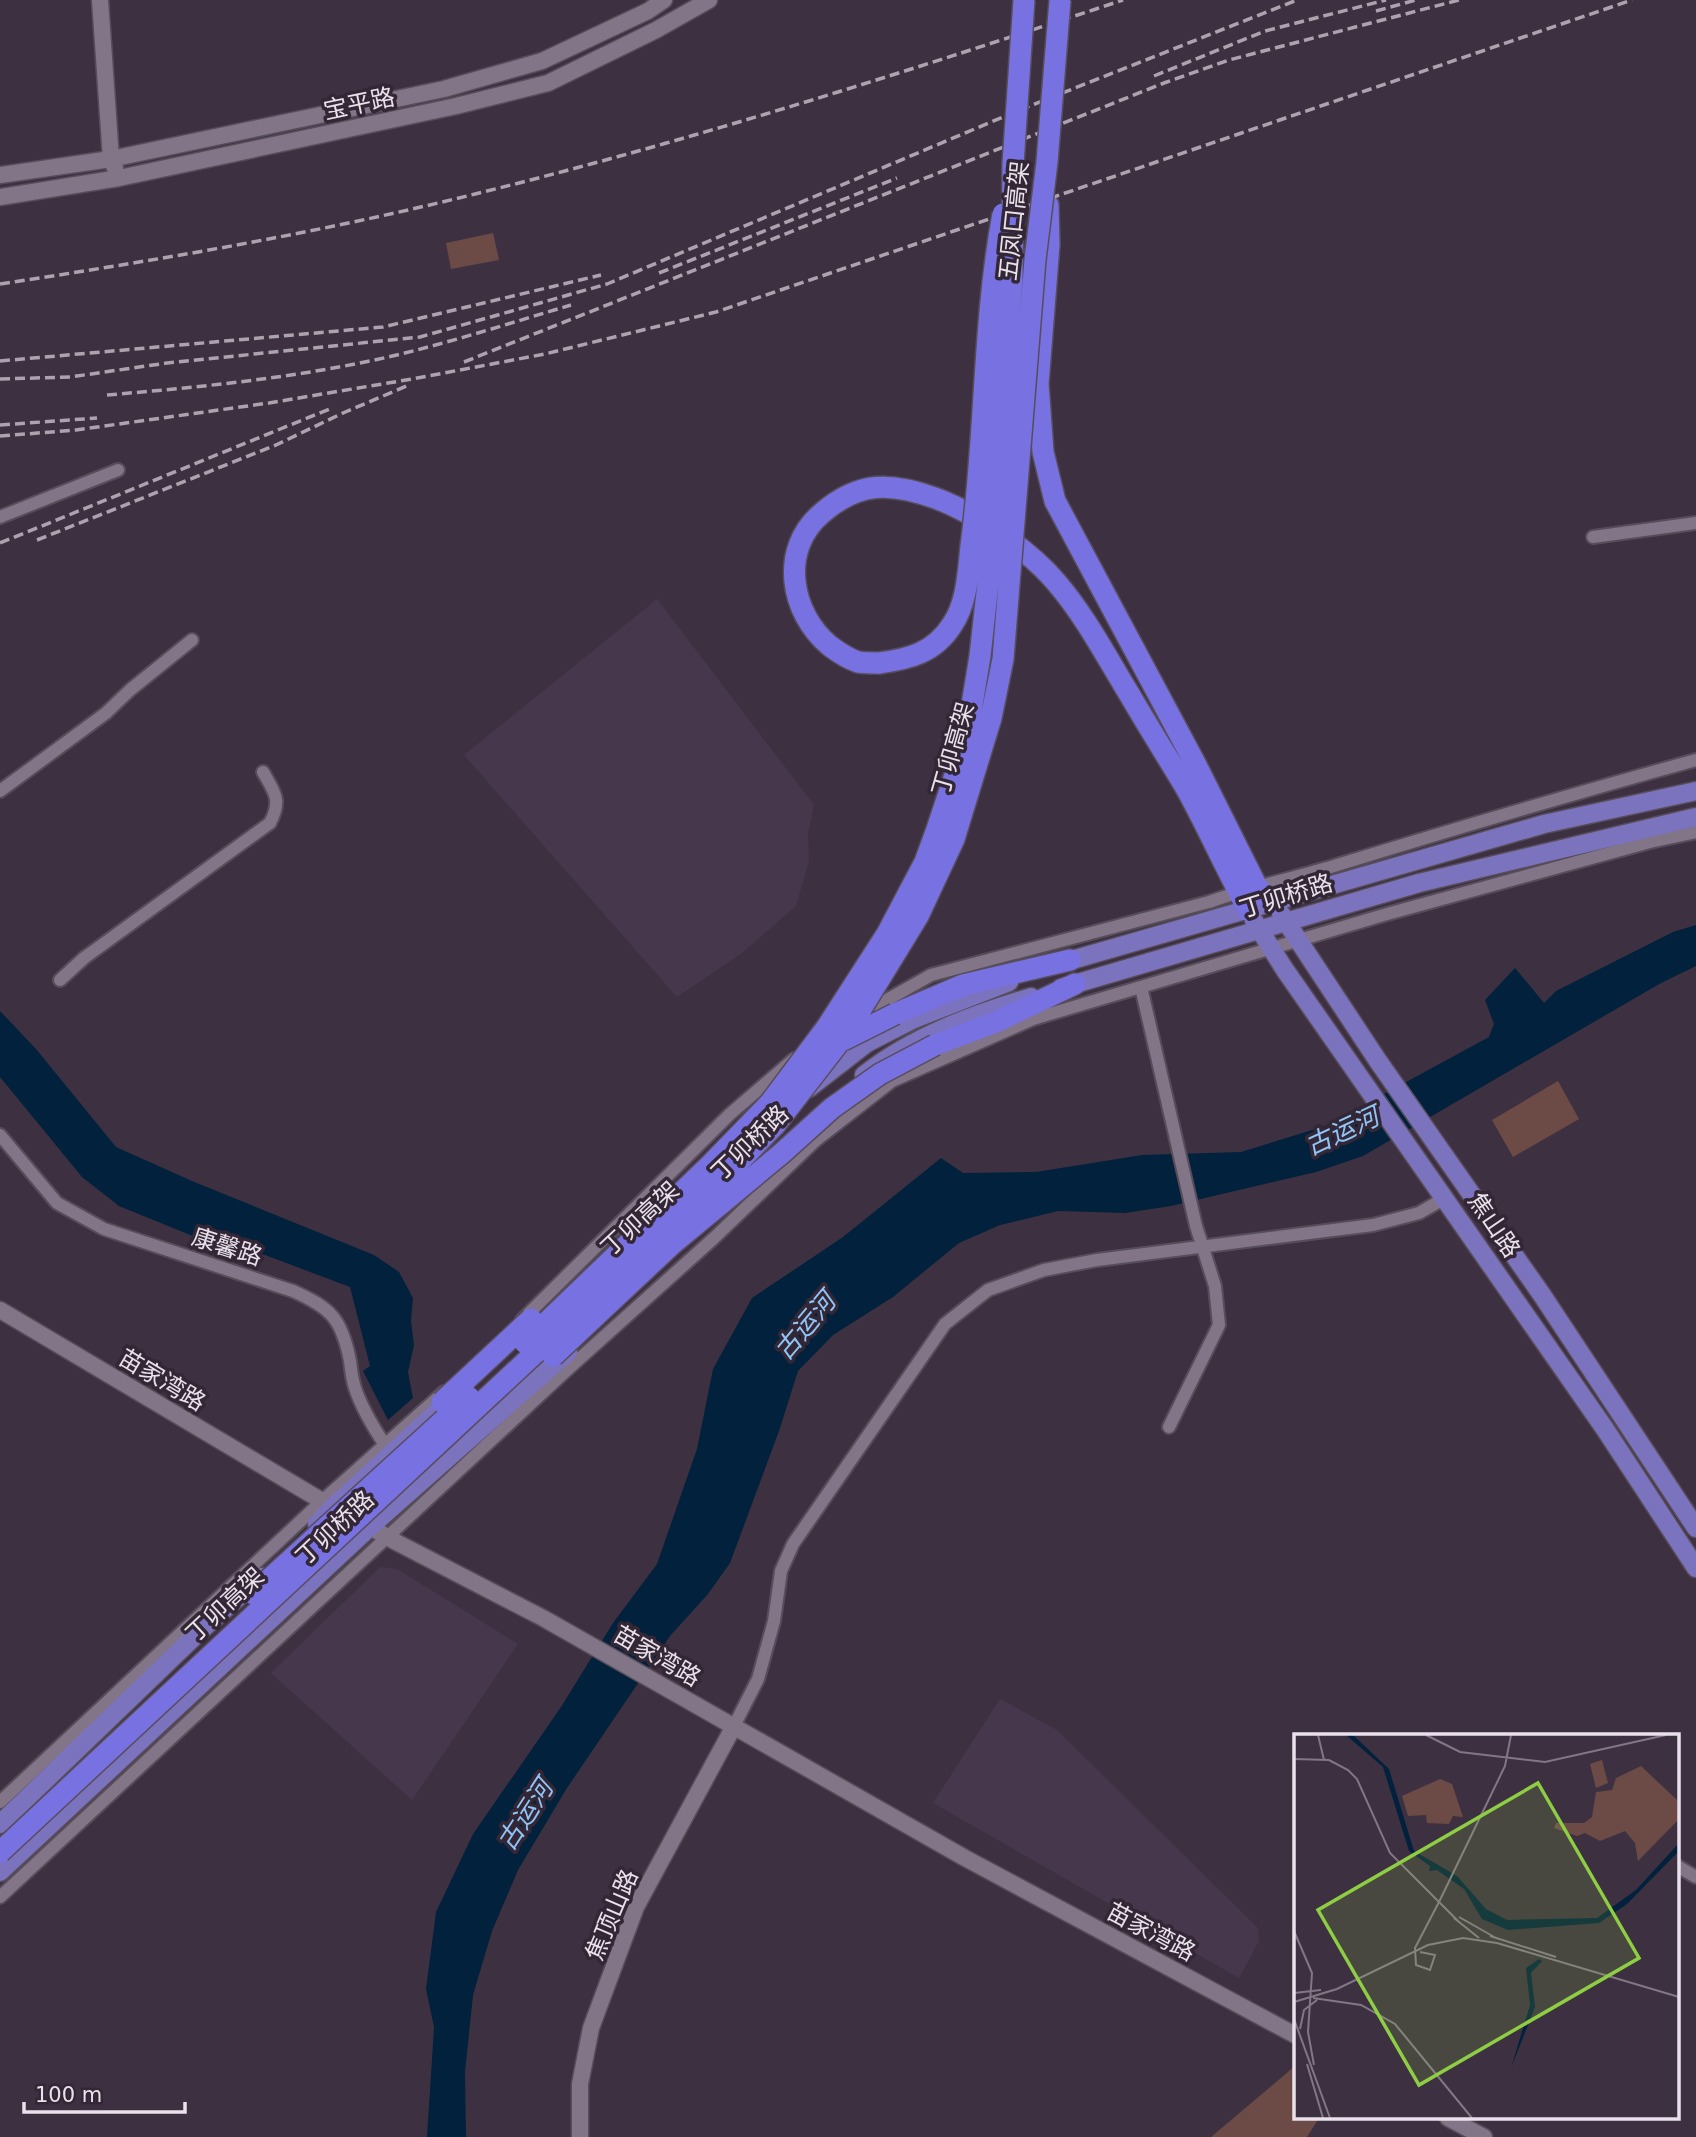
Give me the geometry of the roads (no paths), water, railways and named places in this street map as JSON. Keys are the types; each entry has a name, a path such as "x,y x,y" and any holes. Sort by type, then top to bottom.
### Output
{"highway":[{"name":"五凤口高架","path":"1011,445 1013,164 1024,0"},
{"name":"五凤口高架","path":"1011,445 1047,162 1060,0"},
{"path":"1047,162 1049,245 1038,384 1043,452 1055,501 1196,765 1248,889 1254,920"},
{"path":"1013,164 994,263 978,486 965,595 952,625 932,646 911,659 879,663 857,661 836,651 820,637 804,615 795,590 793,568 800,543 814,520 835,501 860,490 887,485 913,490 960,508 1014,544 1055,580 1081,614 1248,889 1280,912"},
{"name":"丁卯高架","path":"0,1835 316,1535 717,1170 775,1125 847,1032 918,916 954,839 991,718 1003,659 1011,445"},
{"path":"316,1535 382,1456 587,1266 777,1081 839,1042 962,985 1070,960"},
{"path":"428,1455 509,1397 671,1245 832,1108 880,1074 935,1045 996,1022 1075,984"},
{"name":"丁卯高架","path":"0,1852 326,1546 428,1455 717,1170"}],"main road":[{"name":"丁卯桥路","path":"0,1872 371,1526 565,1354 810,1118 888,1056 934,1032 997,1008 1075,984 1254,920 1544,824 1696,791"},
{"name":"丁卯桥路","path":"1280,912 1419,883 1696,817"},
{"name":"焦山路","path":"1280,912 1378,1061 1542,1295 1696,1528"},
{"name":"丁卯桥路","path":"0,1824 200,1631 296,1547 328,1503 802,1094 867,1044 914,1019 1070,960 1254,920"},
{"name":"焦山路","path":"1254,920 1605,1429 1696,1568"}],"street":[{"path":"100,0 111,159 119,178"},
{"name":"宝平路","path":"0,175 111,159 444,89 542,61 648,11 664,0"},
{"name":"宝平路","path":"0,198 119,178 456,106 548,83 656,30 709,0"},
{"path":"0,517 118,470"},
{"path":"1593,537 1696,523"},
{"path":"0,791 106,713 192,640"},
{"path":"0,1802 328,1503 385,1445 500,1341 730,1114 815,1042 931,975 1209,902 1524,807 1696,760"},
{"path":"60,981 84,958 270,823 277,810 276,796 263,772"},
{"path":"0,1896 568,1369 714,1238 814,1141 892,1081 1033,1019 1297,940 1624,849 1696,832"},
{"path":"1140,987 1188,1190 1215,1286 1219,1325 1169,1427"},
{"name":"康馨路","path":"0,1135 57,1203 75,1215 104,1229 319,1302 335,1318 345,1338 360,1402 385,1445"},
{"path":"734,1726 758,1679 774,1621 781,1570 793,1544 945,1324 988,1290 1044,1270 1373,1224 1419,1213 1445,1198"},
{"name":"苗家湾路","path":"0,1310 388,1537 596,1648 965,1858 1294,2034"},
{"name":"焦顶山路","path":"580,2137 580,2084 591,2028 636,1906 734,1726"},
{"path":"1678,1867 1696,1877"},
{"path":"1452,2120 1484,2137"}],"water":[{"name":"古运河","path":"1696,925 1696,966 1661,983 1363,1156 1316,1172 1171,1206 1125,1213 1058,1211 1000,1225 959,1243 893,1297 833,1335 798,1371 779,1431 730,1563 708,1594 670,1636 567,1788 518,1870 492,1931 473,1995 465,2072 466,2137 427,2137 434,2027 426,1989 436,1912 473,1834 561,1707 613,1623 657,1564 697,1449 713,1369 752,1298 843,1237 941,1158 963,1173 1036,1172 1142,1155 1241,1152 1325,1126 1489,1037 1494,1024 1485,1000 1515,968 1544,1003 1556,991 1673,932"},
{"path":"0,1011 36,1049 116,1147 374,1255 399,1272 413,1298 411,1321 414,1345 408,1372 413,1398 388,1420 363,1371 370,1366 350,1287 265,1255 205,1241 119,1206 82,1177 0,1077"}],"railway":[{"path":"0,284 239,245 475,194 639,151 801,103 1123,0"},
{"path":"0,379 70,377 167,363 420,337 607,284 1022,109 1297,0"},
{"path":"1154,76 1265,31 1386,0"},
{"path":"1376,11 1416,0"},
{"path":"464,362 1164,83 1229,60 1459,0"},
{"path":"0,436 76,430 269,403 412,379 545,354 716,312 1632,0"},
{"path":"659,273 897,178"},
{"path":"0,361 383,327 601,275"},
{"path":"107,395 231,383 355,364 437,345 571,305"},
{"path":"37,540 276,445 409,385"},
{"path":"0,543 332,408"},
{"path":"0,425 97,418"}]}
